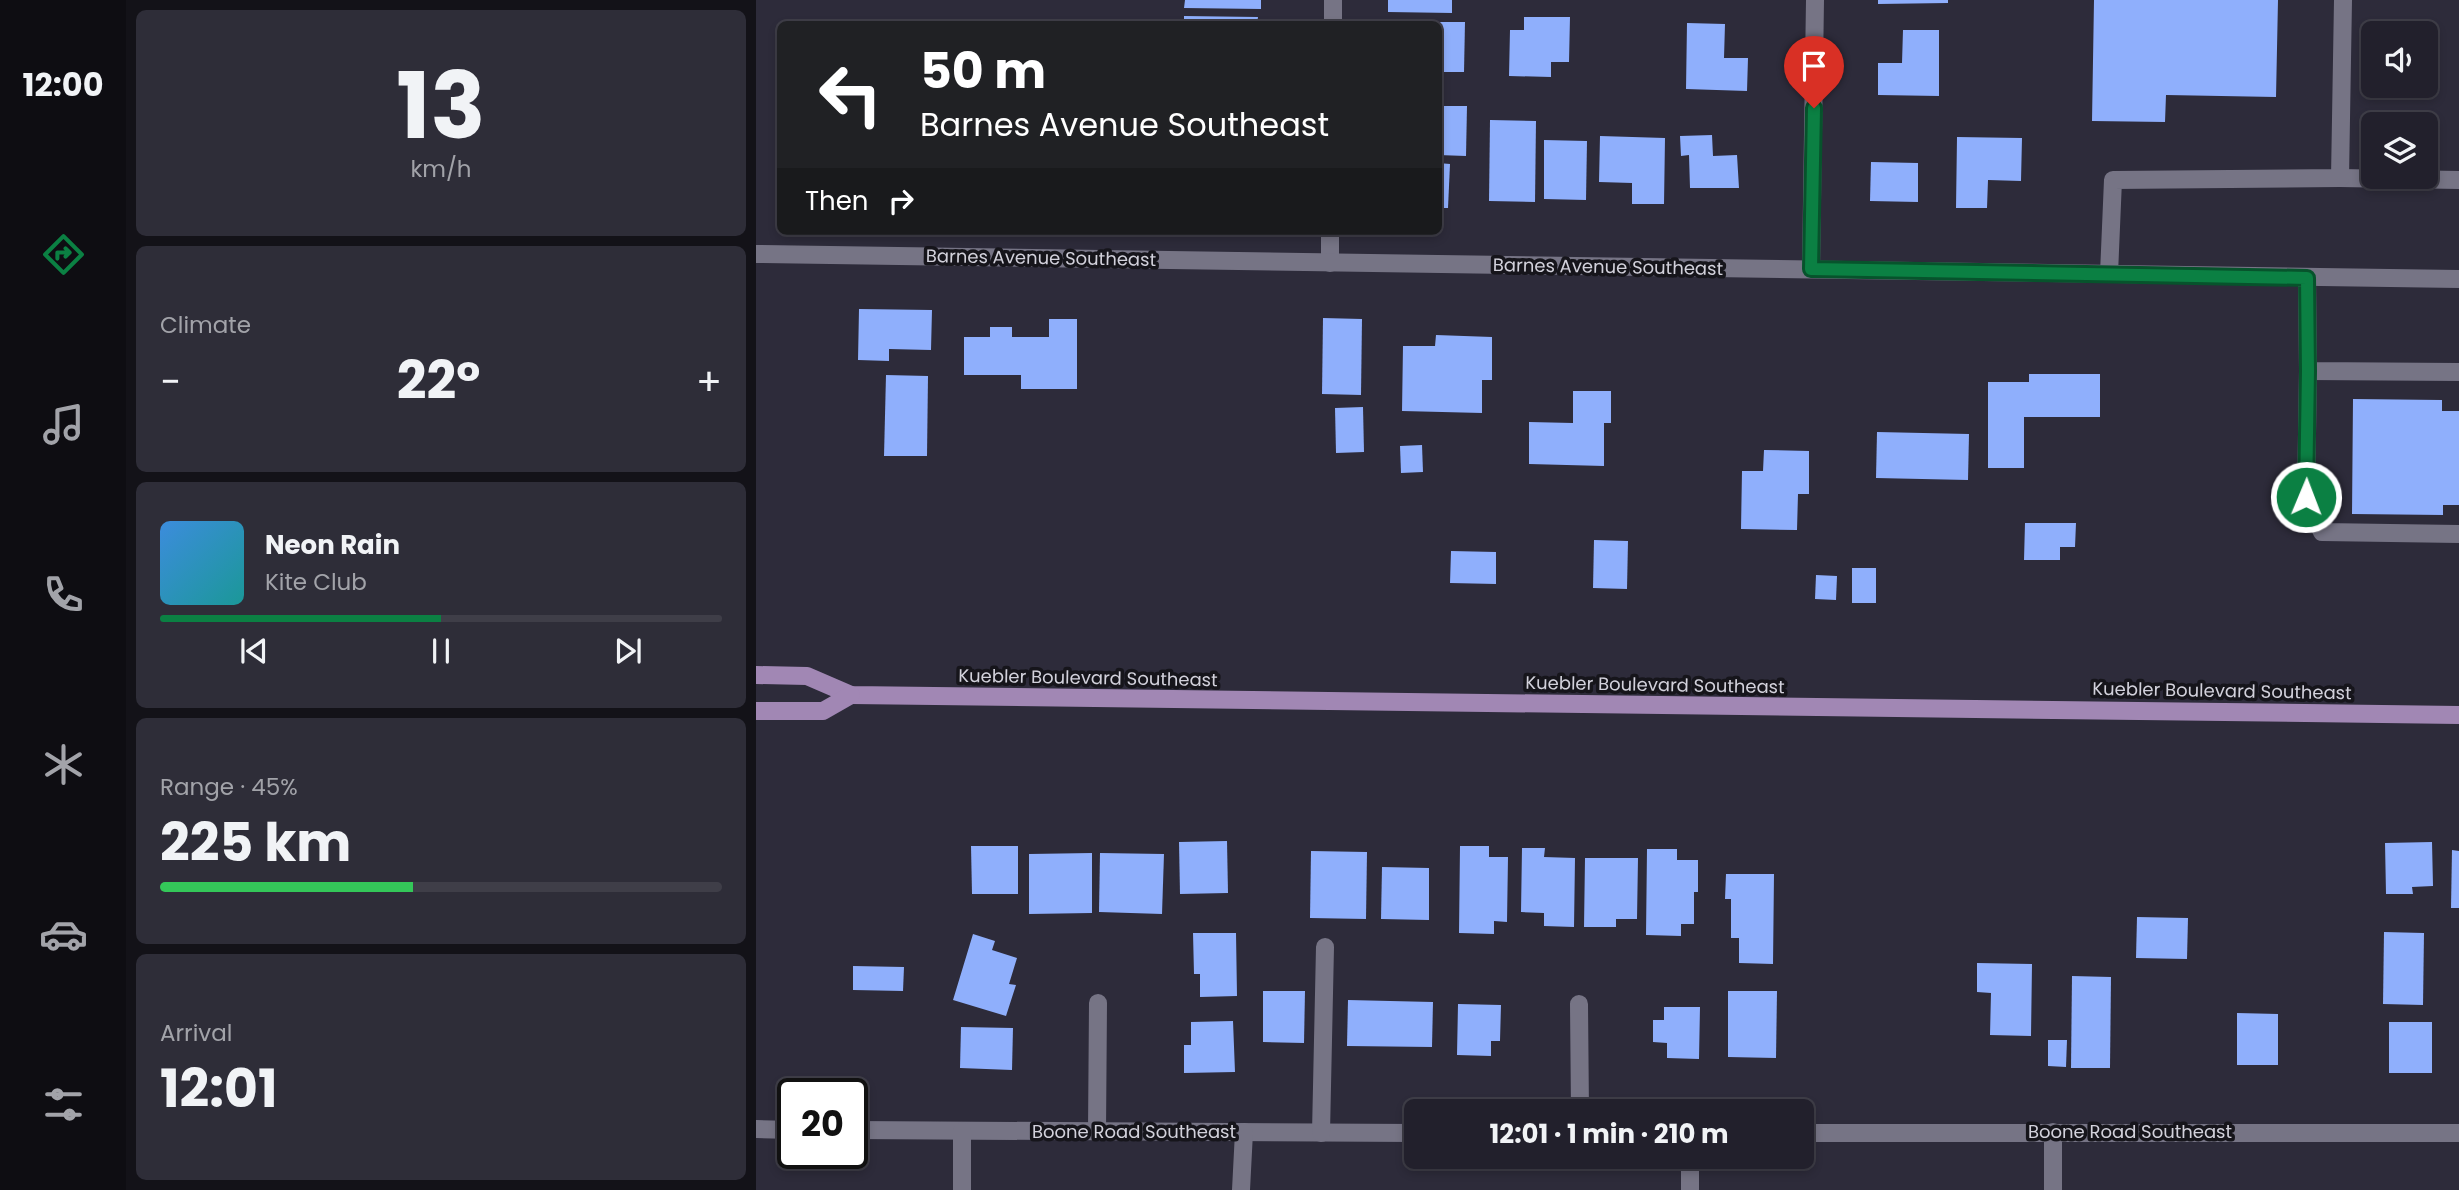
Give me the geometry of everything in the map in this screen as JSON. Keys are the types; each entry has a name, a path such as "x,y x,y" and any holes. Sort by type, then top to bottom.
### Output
{"main road":[{"name":"Kuebler Boulevard Southeast","path":"756,675 807,676 851,695 2459,715"},
{"name":"Kuebler Boulevard Southeast","path":"756,711 823,711 851,695"}],"street":[{"path":"1332,21 1333,0"},
{"path":"1811,269 1815,0"},
{"path":"2340,177 2343,0"},
{"path":"2109,274 2113,180 2340,177 2459,180"},
{"path":"1330,235 1330,263"},
{"name":"Barnes Avenue Southeast","path":"756,254 2459,279"},
{"path":"2307,278 2306,497 2322,532 2459,534"},
{"path":"2308,371 2459,372"},
{"path":"1321,1133 1325,947"},
{"path":"1097,1132 1098,1003"},
{"path":"1580,1004 1580,1099"},
{"path":"756,1129 777,1130"},
{"name":"Boone Road Southeast","path":"868,1130 1404,1133"},
{"path":"962,1131 962,1190"},
{"path":"1241,1190 1244,1132"},
{"path":"2053,1132 2053,1190"},
{"name":"Boone Road Southeast","path":"1814,1133 2459,1133"},
{"path":"1690,1169 1690,1190"}],"building":[{"path":"1185,0 1261,0 1261,9 1184,8"},
{"path":"1388,0 1452,0 1452,13 1388,12"},
{"path":"1878,0 1948,0 1948,3 1878,4"},
{"path":"2094,0 2278,0 2276,97 2166,95 2165,122 2092,121"},
{"path":"1184,16 1258,17 1257,21 1184,21"},
{"path":"1524,17 1570,17 1569,62 1551,62 1551,77 1509,76 1510,30 1524,30"},
{"path":"1442,22 1465,22 1464,72 1442,72"},
{"path":"1687,23 1725,24 1724,58 1748,58 1747,91 1686,89"},
{"path":"1903,30 1939,30 1939,96 1878,95 1878,63 1902,63"},
{"path":"1442,106 1467,106 1466,156 1442,155"},
{"path":"1490,120 1536,121 1535,202 1489,201"},
{"path":"1712,135 1713,156 1737,155 1739,188 1690,188 1689,155 1681,156 1680,136"},
{"path":"1600,136 1665,138 1664,204 1632,204 1632,183 1599,182"},
{"path":"1957,137 2022,138 2021,181 1988,180 1987,208 1956,208"},
{"path":"1544,140 1587,141 1586,200 1544,199"},
{"path":"1871,162 1918,163 1918,202 1870,201"},
{"path":"1442,163 1450,164 1448,208 1442,208"},
{"path":"859,309 932,310 931,350 889,349 889,361 858,360"},
{"path":"1323,318 1362,319 1361,395 1322,394"},
{"path":"1049,319 1077,319 1077,389 1021,389 1021,375 964,375 964,337 990,337 990,327 1012,327 1012,337 1049,337"},
{"path":"1436,335 1492,337 1492,380 1482,380 1482,413 1402,411 1403,346 1435,346"},
{"path":"2029,374 2100,374 2100,417 2024,417 2024,468 1988,468 1988,382 2029,382"},
{"path":"886,375 928,376 927,456 884,456"},
{"path":"1573,391 1611,391 1611,423 1604,423 1604,466 1529,464 1529,422 1573,423"},
{"path":"2353,399 2442,400 2442,411 2459,411 2459,505 2443,505 2443,515 2352,514"},
{"path":"1363,407 1364,452 1336,453 1335,408"},
{"path":"1877,432 1969,434 1968,480 1876,478"},
{"path":"1422,445 1423,472 1401,473 1400,446"},
{"path":"1764,450 1809,451 1809,494 1798,494 1797,530 1741,529 1742,471 1763,471"},
{"path":"2025,523 2076,523 2075,547 2060,547 2060,560 2024,560"},
{"path":"1594,540 1628,541 1627,589 1593,588"},
{"path":"1451,551 1496,552 1496,584 1450,583"},
{"path":"1852,568 1876,568 1876,603 1852,603"},
{"path":"1816,575 1837,576 1836,600 1815,599"},
{"path":"1227,841 1228,893 1180,894 1179,842"},
{"path":"2432,842 2433,886 2412,887 2413,894 2386,894 2385,843"},
{"path":"971,846 1018,846 1018,894 972,894"},
{"path":"1460,846 1489,846 1489,857 1508,857 1507,922 1494,921 1494,934 1459,933"},
{"path":"1522,848 1545,848 1544,857 1575,858 1574,927 1544,926 1544,913 1521,912"},
{"path":"1647,849 1677,849 1677,860 1698,860 1694,924 1681,924 1681,936 1646,935"},
{"path":"2452,850 2459,851 2459,908 2451,908"},
{"path":"1311,851 1367,852 1366,919 1310,918"},
{"path":"1092,853 1092,913 1029,914 1029,854"},
{"path":"1100,853 1164,854 1162,914 1099,912"},
{"path":"1585,858 1638,858 1637,919 1616,919 1616,927 1584,927"},
{"path":"1382,867 1429,868 1429,920 1381,919"},
{"path":"1726,874 1774,874 1773,964 1739,963 1739,938 1731,938 1731,899 1725,899"},
{"path":"2137,917 2188,918 2187,959 2136,958"},
{"path":"2384,932 2424,933 2423,1005 2383,1004"},
{"path":"1193,933 1236,933 1237,996 1200,997 1200,974 1194,974"},
{"path":"973,934 995,941 992,950 1017,958 1009,984 1016,985 1006,1016 953,1000"},
{"path":"1977,963 2032,964 2031,1036 1990,1035 1991,993 1977,992"},
{"path":"853,966 904,967 903,991 853,990"},
{"path":"2072,976 2111,977 2110,1068 2071,1068"},
{"path":"1263,991 1305,991 1304,1043 1263,1042"},
{"path":"1728,991 1777,991 1776,1058 1728,1057"},
{"path":"1348,1000 1433,1002 1432,1047 1347,1046"},
{"path":"1458,1004 1501,1005 1500,1041 1491,1041 1491,1056 1457,1055"},
{"path":"1664,1007 1700,1007 1699,1059 1667,1058 1667,1043 1653,1042 1653,1020 1664,1020"},
{"path":"2237,1013 2278,1014 2278,1065 2237,1065"},
{"path":"1233,1021 1235,1072 1184,1073 1184,1045 1191,1045 1191,1022"},
{"path":"2389,1022 2432,1022 2432,1073 2389,1073"},
{"path":"961,1027 1013,1028 1012,1070 960,1068"},
{"path":"2048,1040 2067,1040 2066,1067 2048,1066"}],"route":[{"path":"1814,108 1811,269 2307,278 2306,497"}]}
